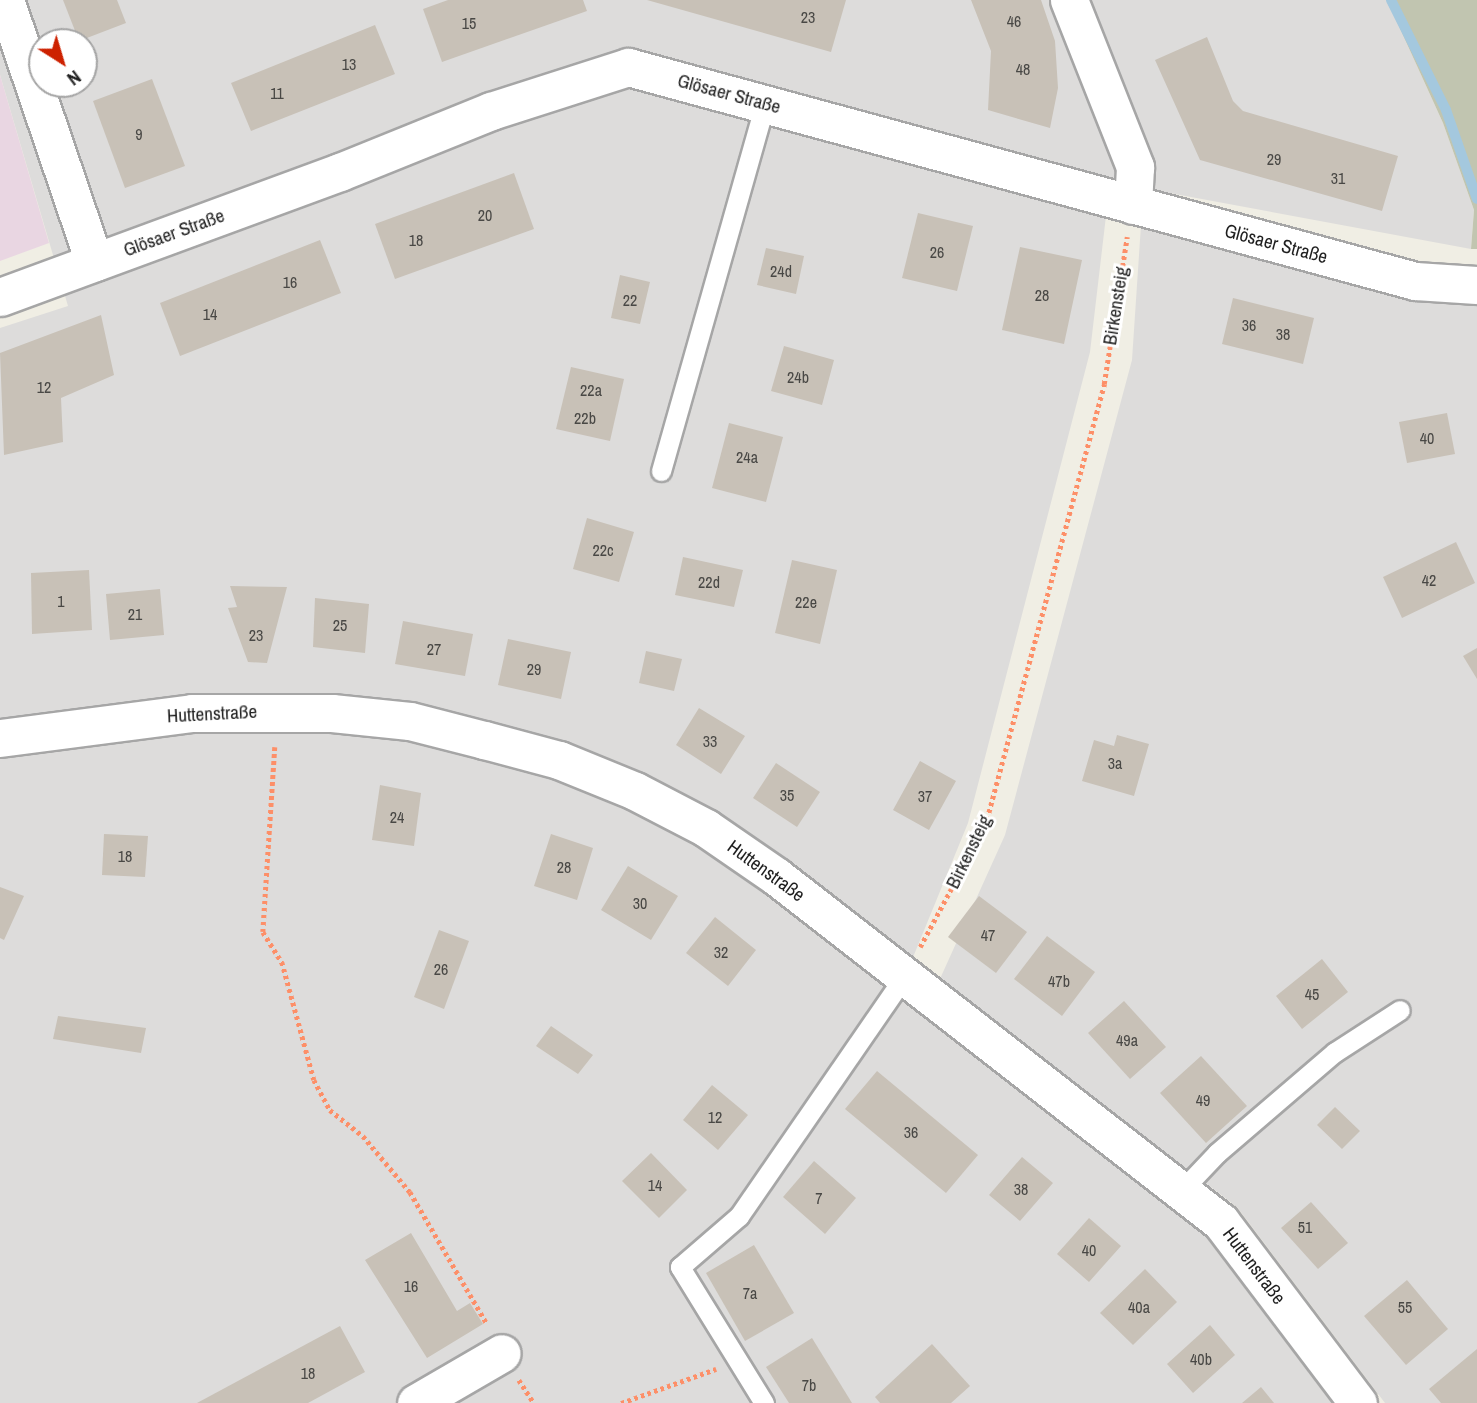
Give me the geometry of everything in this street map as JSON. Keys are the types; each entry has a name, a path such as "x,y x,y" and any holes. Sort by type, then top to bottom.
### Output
{"street":[{"path":"5,0 94,262"},
{"path":"1069,0 1135,167 1133,205"},
{"name":"Glösaer Straße","path":"0,297 491,111 628,67 1415,281 1477,285"},
{"name":"Huttenstraße","path":"0,738 192,713 279,710 410,721 559,761 635,791 706,828 777,877 903,978 1221,1222 1358,1403"},
{"path":"416,1403 502,1353"}],"lane":[{"path":"662,471 765,103"},
{"path":"764,1403 680,1267 739,1216 903,978"},
{"path":"1181,1191 1217,1153 1335,1052 1400,1010"}],"path":[{"name":"Birkensteig","path":"903,978 985,826 1104,384 1133,205"},
{"path":"279,710 262,932 282,962 314,1080 330,1110 363,1136 410,1192 502,1353"},
{"path":"621,1403 737,1361"}],"shaded area":[{"path":"0,0 1387,0 1443,123 1474,210 1471,249 1110,182 1090,352 968,823 900,989 1205,1236 1332,1403 0,1403 0,328 68,306 0,75"},
{"path":"1387,0 1477,0 1477,249 1471,249 1474,210 1443,123"},
{"path":"0,75 49,243 0,261"},
{"path":"1143,195 1419,271 1477,270 1477,1403 1385,1403 1237,1207 939,981 1005,835 1132,360"}],"building":[{"path":"63,0 117,0 126,23 98,34 98,28 74,28"},
{"path":"448,0 583,0 587,11 442,62 423,9"},
{"path":"647,0 846,0 831,52"},
{"path":"971,0 1041,0 1055,41 1058,88 1050,128 988,110 991,51"},
{"path":"375,25 395,74 251,131 231,83"},
{"path":"1207,37 1233,101 1243,111 1398,156 1382,211 1200,160 1155,60"},
{"path":"152,79 185,166 125,188 93,101"},
{"path":"514,173 534,229 395,279 375,224"},
{"path":"918,213 973,226 957,291 902,278"},
{"path":"320,240 341,293 180,356 160,303"},
{"path":"1020,247 1082,260 1064,344 1002,330"},
{"path":"766,248 804,256 796,294 757,285"},
{"path":"620,275 650,282 640,324 611,318"},
{"path":"1233,298 1314,318 1303,364 1222,344"},
{"path":"101,315 114,375 61,398 63,442 4,455 0,353"},
{"path":"784,346 834,360 822,405 771,391"},
{"path":"571,367 624,379 610,441 556,429"},
{"path":"1447,413 1455,454 1407,463 1399,422"},
{"path":"729,423 783,437 766,502 712,488"},
{"path":"587,518 634,532 619,582 573,569"},
{"path":"1456,542 1475,583 1402,618 1383,577"},
{"path":"683,557 743,570 734,607 675,595"},
{"path":"792,560 837,570 820,644 775,633"},
{"path":"89,570 92,630 32,634 31,573"},
{"path":"230,586 287,587 267,663 248,662 228,608 237,607"},
{"path":"160,589 164,635 110,640 106,594"},
{"path":"315,598 369,604 365,653 313,647"},
{"path":"403,621 473,634 465,676 395,664"},
{"path":"508,639 571,652 561,699 498,685"},
{"path":"1477,648 1477,679 1463,656"},
{"path":"646,651 682,659 674,691 639,683"},
{"path":"699,708 745,736 721,774 676,745"},
{"path":"1117,735 1149,744 1134,796 1082,781 1094,740 1114,746"},
{"path":"920,761 956,781 929,830 893,810"},
{"path":"776,763 820,792 797,827 753,798"},
{"path":"380,785 421,793 414,846 372,840"},
{"path":"104,834 148,836 145,877 102,875"},
{"path":"551,834 593,848 577,900 534,886"},
{"path":"628,866 678,896 651,940 601,910"},
{"path":"0,887 24,896 4,940 0,938"},
{"path":"979,896 1027,932 996,973 948,937"},
{"path":"715,917 756,950 728,986 686,953"},
{"path":"439,930 469,941 444,1009 414,997"},
{"path":"1047,936 1095,972 1062,1016 1014,979"},
{"path":"1322,959 1348,992 1302,1029 1276,996"},
{"path":"1124,1001 1166,1047 1130,1079 1088,1033"},
{"path":"58,1016 146,1028 141,1053 53,1039"},
{"path":"551,1026 593,1055 578,1074 536,1046"},
{"path":"1201,1056 1247,1106 1206,1143 1160,1093"},
{"path":"877,1071 978,1155 946,1193 845,1109"},
{"path":"712,1085 748,1115 718,1150 683,1120"},
{"path":"1335,1107 1360,1131 1342,1149 1317,1125"},
{"path":"651,1153 687,1190 659,1218 622,1181"},
{"path":"1022,1157 1053,1183 1020,1221 989,1195"},
{"path":"814,1161 856,1198 825,1234 783,1197"},
{"path":"1311,1202 1348,1243 1318,1269 1281,1228"},
{"path":"1089,1218 1121,1246 1089,1282 1057,1254"},
{"path":"411,1233 457,1311 470,1303 483,1324 427,1358 365,1260"},
{"path":"754,1245 794,1313 745,1341 706,1273"},
{"path":"1145,1269 1177,1302 1133,1345 1100,1313"},
{"path":"1407,1280 1448,1329 1406,1365 1364,1316"},
{"path":"1210,1325 1235,1355 1193,1393 1167,1364"},
{"path":"340,1326 365,1372 308,1403 197,1403"},
{"path":"812,1338 852,1403 789,1403 766,1367"},
{"path":"932,1344 970,1386 951,1403 880,1403 875,1397"},
{"path":"1477,1349 1477,1403 1441,1403 1429,1389"},
{"path":"1261,1387 1274,1403 1242,1403"}],"waterway":[{"path":"1391,0 1446,110 1477,199"}]}
